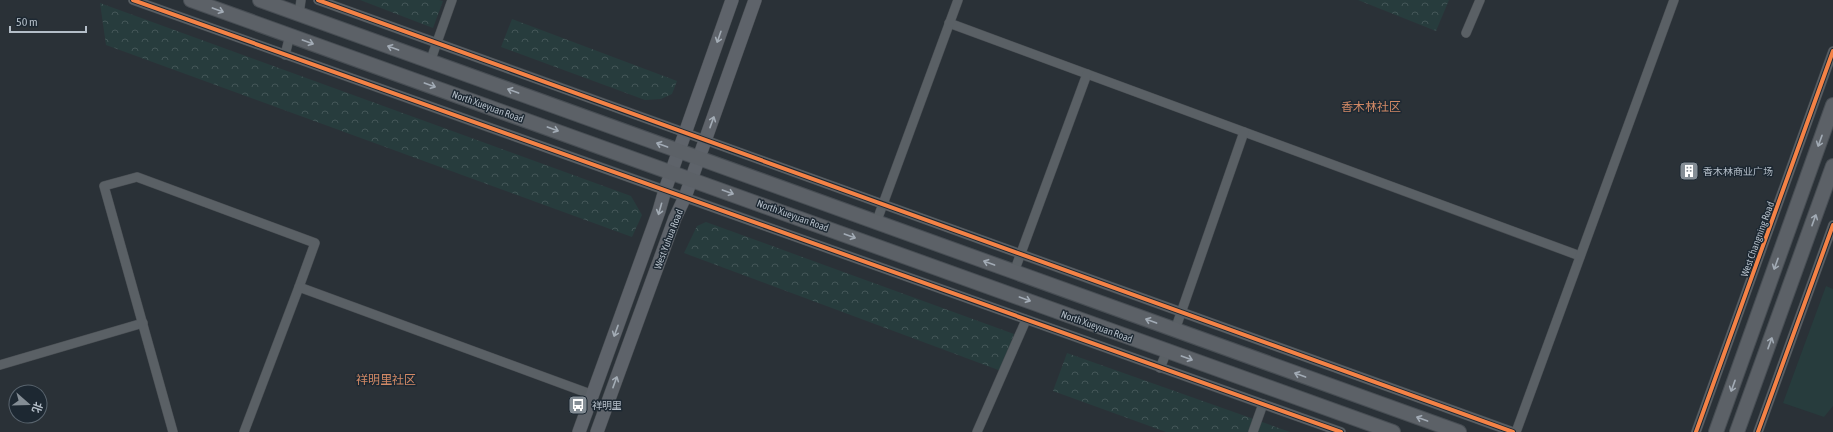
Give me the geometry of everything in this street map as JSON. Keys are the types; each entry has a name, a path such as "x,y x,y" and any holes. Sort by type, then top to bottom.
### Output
{"main road":[{"name":"North Xueyuan Road","path":"191,0 1393,432"},
{"name":"North Xueyuan Road","path":"260,0 1459,432"},
{"name":"West Yuhua Road","path":"579,432 657,218 671,172 732,0"},
{"name":"West Yuhua Road","path":"596,432 675,218 685,196 755,0"},
{"path":"290,35 298,14"},
{"path":"1716,432 1833,105"},
{"path":"1738,432 1833,166"},
{"path":"1167,351 1175,330"}],"street":[{"path":"133,0 685,196 1026,320 1341,432"},
{"path":"298,14 301,0"},
{"path":"318,0 1514,432 1674,0"},
{"path":"430,62 452,0"},
{"path":"876,222 958,0"},
{"path":"1466,33 1480,0"},
{"path":"949,23 1580,256"},
{"path":"285,55 290,35"},
{"name":"West Changning Road","path":"1696,432 1833,51"},
{"path":"1014,272 1087,74"},
{"path":"1175,330 1244,132"},
{"path":"173,432 104,186 132,177 137,177 235,212 315,243 244,432"},
{"path":"1758,432 1833,225"},
{"path":"299,286 592,395"},
{"path":"976,432 1026,320"},
{"path":"0,365 143,323"},
{"path":"1160,368 1167,351"},
{"path":"1253,432 1263,404"}],"green space":[{"path":"360,0 439,0 443,1 433,28"},
{"path":"1358,0 1449,0 1436,31"},
{"path":"100,3 631,196 642,215 632,237 106,45"},
{"path":"512,19 677,81 672,94 661,99 645,100 501,47"},
{"path":"706,222 1014,334 1001,371 684,253 697,226"},
{"path":"1826,286 1833,289 1833,406 1824,417 1783,403"},
{"path":"1067,353 1290,432 1166,432 1053,391"}],"cycle path":[{"path":"133,0 1341,432"},
{"path":"318,0 1513,432"},
{"path":"1696,432 1833,51"},
{"path":"1758,432 1833,225"}],"place":[{"name":"香木林商业广场","path":"1689,171"},
{"name":"祥明里","path":"578,405"}],"district":[{"name":"香木林社区","path":"1371,107"},
{"name":"祥明里社区","path":"386,380"}]}
